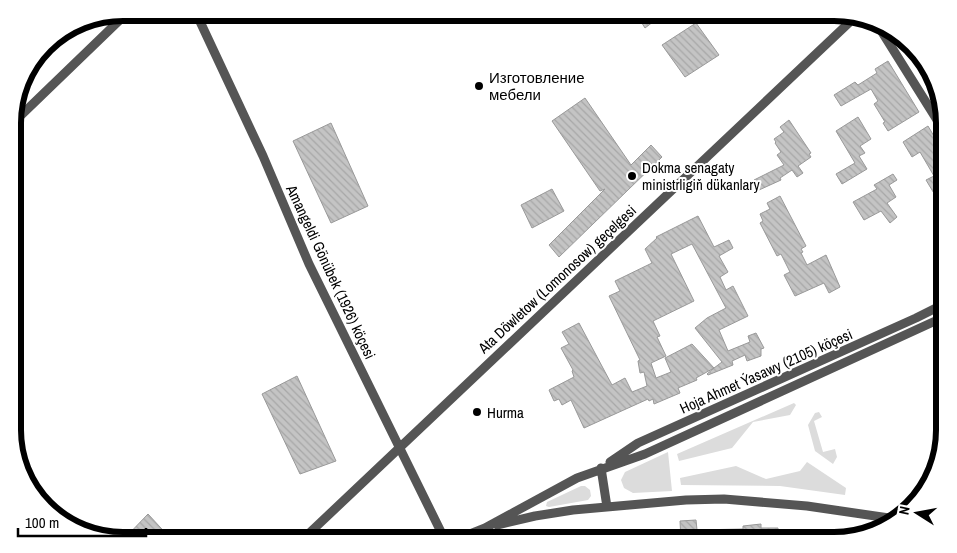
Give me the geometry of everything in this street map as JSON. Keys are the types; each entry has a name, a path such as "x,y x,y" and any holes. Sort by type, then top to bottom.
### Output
{"street":[{"path":"22,115 118,21"},
{"name":"Amangeldi Gönübek (1926) köçesi","path":"200,21 263,156 310,264 441,532"},
{"name":"Ata Döwletow (Lomonosow) geçelgesi","path":"311,532 849,23"},
{"path":"885,35 936,119"},
{"name":"Hoja Ahmet Ýasawy (2105) köçesi","path":"601,468 638,443 936,308"},
{"name":"Hoja Ahmet Ýasawy (2105) köçesi","path":"475,532 570,481 601,468 645,454 936,321"},
{"path":"601,468 607,507"},
{"name":"Hoja Ahmet Ýasawy (2105) köçesi","path":"485,528 554,512 686,500 724,499 806,506 885,517"}],"shaded area":[{"path":"794,403 796,405 790,415 753,422 732,448 679,461 677,454"},
{"path":"819,412 822,417 814,421 823,452 835,449 837,457 833,464 815,451 808,425 815,413"},
{"path":"668,452 672,491 633,493 624,488 621,480 625,472"},
{"path":"807,462 846,488 845,495 780,486 681,485 680,478 736,466 766,479 800,471"},
{"path":"581,486 585,486 590,490 591,496 588,500 546,506 547,502"}],"building":[{"path":"641,21 654,21 645,28"},
{"path":"696,23 719,55 685,77 662,45"},
{"path":"888,61 919,112 888,131 874,104 878,101 871,89 841,106 834,95 855,82 858,85 877,73 875,69"},
{"path":"585,98 631,165 651,145 662,157 559,257 549,245 605,189 600,191 552,121"},
{"path":"858,117 871,139 860,146 865,153 859,156 867,169 842,184 836,174 855,163 836,131"},
{"path":"789,120 811,153 809,154 811,157 798,166 803,173 797,177 792,170 780,178 781,180 759,190 754,180 784,165 777,155 781,152 774,139 784,132 780,127"},
{"path":"331,123 368,206 331,223 293,141"},
{"path":"928,126 936,140 936,194 926,180 934,176 920,152 912,157 903,142"},
{"path":"893,174 897,180 889,185 896,197 887,203 897,217 890,223 881,211 864,220 853,202 877,189 874,185"},
{"path":"552,189 564,211 532,228 521,205"},
{"path":"780,196 806,246 801,249 803,252 801,253 807,265 826,255 840,287 829,293 824,283 795,296 784,275 790,272 781,254 777,256 760,223 763,221 760,214 770,209 767,203"},
{"path":"698,216 714,247 729,240 733,248 719,256 728,272 720,277 726,290 733,286 748,316 719,330 728,351 750,342 748,336 756,333 764,348 761,349 761,356 747,361 745,355 732,361 733,365 707,374 714,368 696,378 697,380 678,388 680,393 654,404 653,399 649,401 648,399 584,428 571,400 562,405 559,399 554,401 549,390 574,377 573,370 561,348 569,344 562,332 579,323 612,385 625,378 632,392 647,386 644,372 640,373 638,361 640,360 609,296 620,291 615,281 652,263 645,249 656,237","holes":["692,244 726,308 707,318 695,328 722,362 714,368 692,344 665,358 671,372 656,378 651,363 666,356 657,337 660,336 653,321 694,301 671,254"]},
{"path":"297,376 336,461 300,474 262,394"},
{"path":"148,514 165,532 131,532"},
{"path":"696,520 697,530 743,529 743,526 761,524 761,528 778,528 778,532 681,532 680,521"}],"place":[{"name":"Изготовление мебели","path":"479,86"},
{"name":"Dokma senagaty ministrligiň dükanlary","path":"632,176"},
{"name":"Hurma","path":"477,412"}]}
